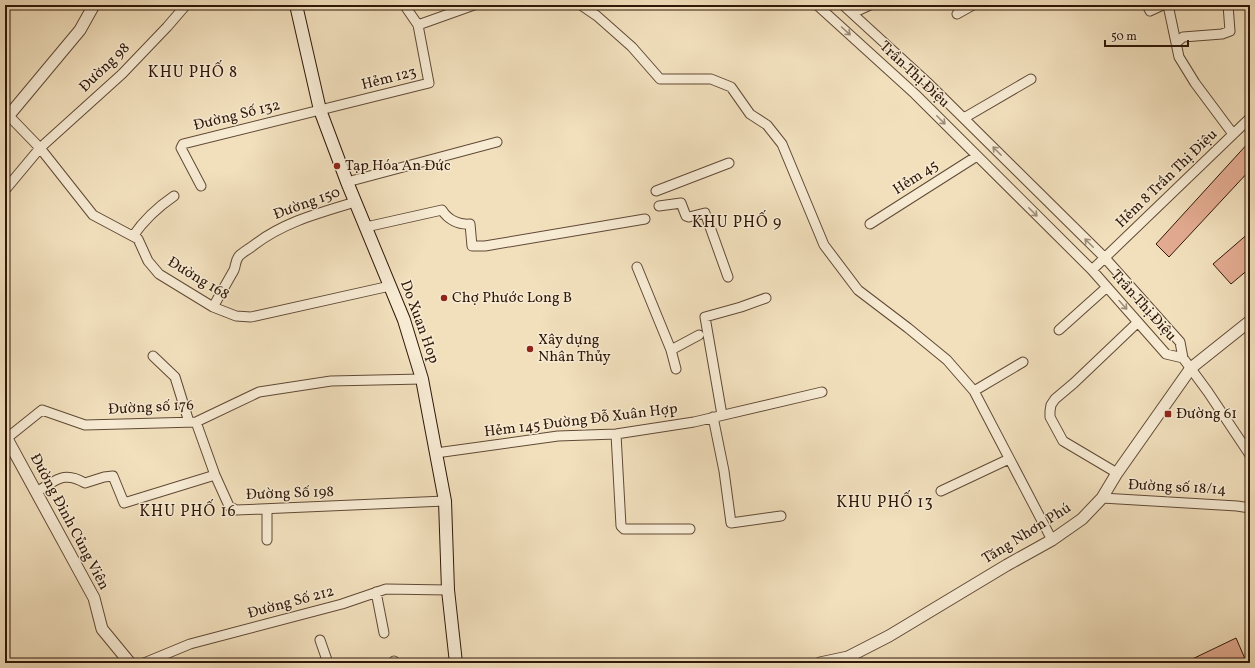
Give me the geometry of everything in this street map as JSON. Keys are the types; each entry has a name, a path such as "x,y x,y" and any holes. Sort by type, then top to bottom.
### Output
{"main road":[{"name":"Do Xuan Hop","path":"296,5 320,110 347,182 404,320 422,379 445,501 448,590 456,663"}],"street":[{"path":"7,118 80,30 94,5"},
{"name":"Đường 98","path":"5,190 40,148 122,74 186,5"},
{"path":"418,24 474,5"},
{"path":"581,5 597,16 632,47 660,79 711,79 731,87 750,114 767,125 782,144 824,245 858,290 947,360 974,392 1052,540"},
{"name":"Trần Thị Điệu","path":"817,5 915,94 1092,270 1166,354 1184,358 1180,342 1105,258 927,82 843,5"},
{"path":"853,13 870,5"},
{"path":"957,14 973,5"},
{"path":"1147,5 1150,11 1163,5"},
{"name":"Hẻm 8 Trần Thị Điệu","path":"1092,270 1233,134 1195,83 1179,57 1168,5"},
{"path":"1177,42 1183,37 1222,34 1230,31 1228,5"},
{"name":"Hẻm 123","path":"320,110 429,83 418,24 405,6"},
{"path":"964,118 1031,79"},
{"path":"915,94 927,82"},
{"name":"Đường Số 132","path":"201,186 181,148 183,144 320,110"},
{"name":"Đường 168","path":"7,118 40,148 93,216 138,239 148,261 159,274 213,307 236,316 251,317 390,286"},
{"path":"1233,134 1250,118"},
{"path":"347,182 497,142"},
{"name":"Hẻm 45","path":"870,224 977,156"},
{"path":"656,191 729,163"},
{"path":"133,236 142,224 162,204 174,196"},
{"name":"Đường 150","path":"213,307 234,270 239,256 260,240 277,229 301,218 355,202"},
{"path":"659,206 681,203 686,216 689,217 705,213 728,277"},
{"path":"366,227 442,210 445,215 459,224 470,224 472,246 485,246 645,219"},
{"path":"637,267 671,350 676,369"},
{"path":"1059,330 1107,287"},
{"path":"766,298 742,308 705,317 731,523 781,516"},
{"name":"Tăng Nhơn Phú","path":"820,663 848,657 882,640 1007,564 1052,540 1082,519 1102,498 1117,472 1191,368 1250,321"},
{"path":"1117,472 1063,441 1050,417 1050,408 1055,399 1138,322"},
{"path":"671,350 699,335"},
{"name":"Đường Số 198","path":"153,356 175,377 229,506 236,510 445,501"},
{"path":"1184,358 1250,455"},
{"path":"974,392 1023,362"},
{"name":"Đường số 176","path":"6,436 42,410 85,425 193,422 259,392 331,381 422,379"},
{"name":"Hẻm 145 Đường Đỗ Xuân Hợp","path":"436,453 558,436 616,434 694,422 822,392"},
{"path":"616,434 621,526 624,529 690,529"},
{"name":"Đường Đinh Củng Viên","path":"6,436 94,598 102,629 130,663"},
{"path":"941,491 1009,459"},
{"path":"36,492 65,476 76,478 85,483 104,476 113,476 124,503 215,475"},
{"name":"Đường số 18/14","path":"1102,498 1250,508"},
{"path":"267,509 267,540"},
{"name":"Đường Số 212","path":"144,663 190,644 342,604 386,589 448,590"},
{"path":"376,592 384,633"},
{"path":"320,640 328,663"}],"building":[{"path":"1250,141 1250,170 1169,257 1156,244"},
{"path":"1250,232 1250,268 1231,284 1213,264"},
{"path":"1236,638 1246,661 1241,663 1184,663"}],"place":[{"name":"Tạp Hóa An Đức","path":"337,166"},
{"name":"Chợ Phước Long B","path":"444,298"},
{"name":"Xây dựng Nhân Thủy","path":"530,349"},
{"name":"Đường 61","path":"1168,414"}],"district":[{"name":"KHU PHỐ 8","path":"193,73"},
{"name":"KHU PHỐ 9","path":"737,223"},
{"name":"KHU PHỐ 13","path":"885,503"},
{"name":"KHU PHỐ 16","path":"188,512"}]}
